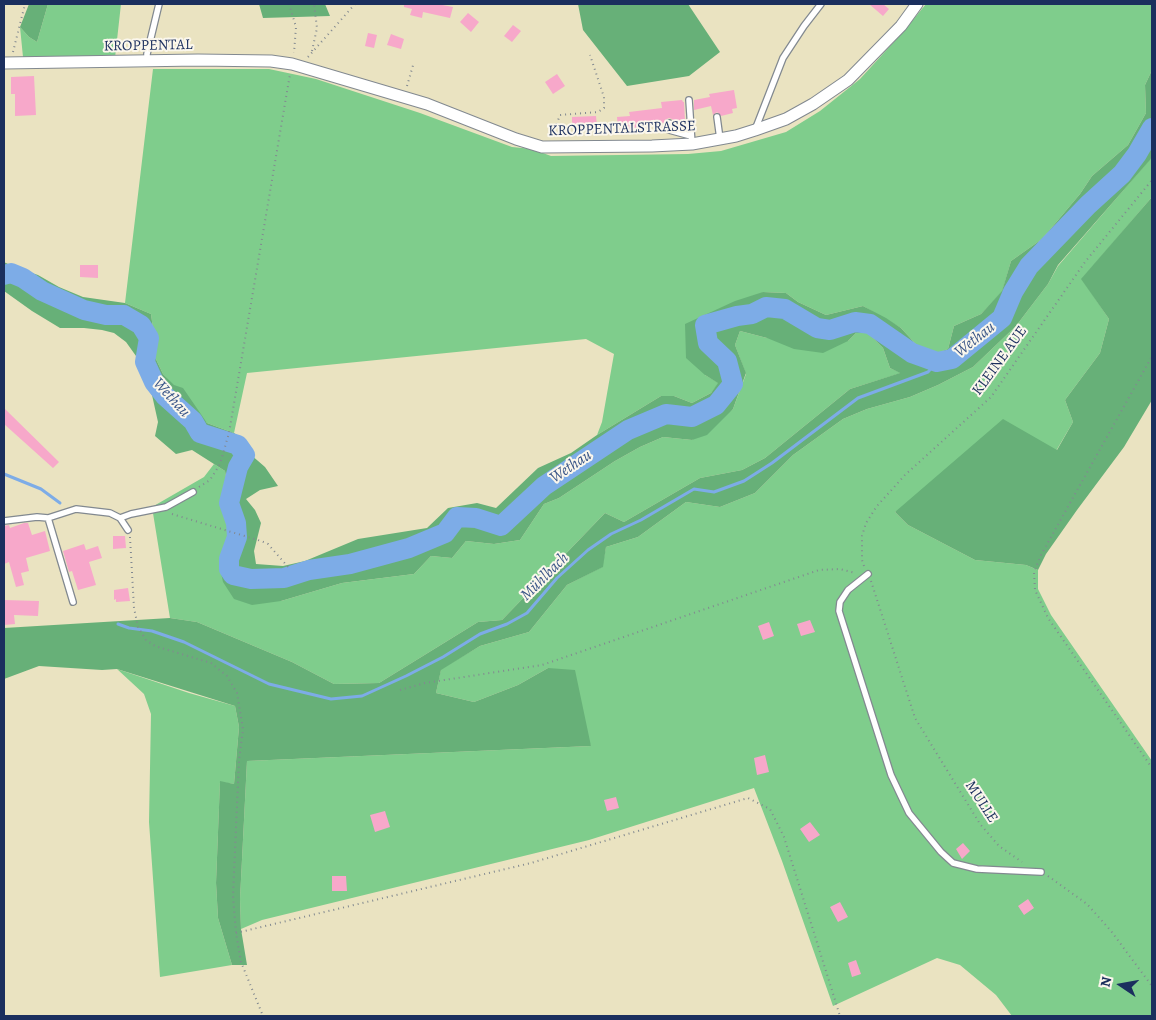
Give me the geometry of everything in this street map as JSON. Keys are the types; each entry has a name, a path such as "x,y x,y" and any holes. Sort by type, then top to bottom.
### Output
{"street":[{"name":"KROPPENTALSTRASSE","path":"292,64 427,104 516,139 542,146 624,147 720,139 755,130 786,119 813,104 848,80 901,26 917,4"},
{"name":"KROPPENTAL","path":"8,63 249,60 292,64"}],"lane":[{"path":"147,60 159,4"},
{"path":"755,130 782,58 821,4"},
{"path":"669,123 669,130 691,140 689,100"},
{"path":"717,117 720,139"},
{"path":"120,518 162,508 193,492"},
{"path":"4,521 37,517 48,518 76,509 110,513 120,518 128,530"},
{"path":"48,518 73,602"},
{"path":"868,574 848,590 840,602 839,611 891,775 909,812 940,852 953,863 977,869 1041,872"}],"path":[{"path":"8,63 26,4"},
{"path":"193,492 210,480 220,464 229,433 286,87 292,64 296,27 289,4"},
{"path":"311,53 317,28 314,4"},
{"path":"292,64 304,61 354,4"},
{"path":"542,146 554,131 560,115 598,112 604,108 604,97 590,55"},
{"path":"408,82 414,62"},
{"name":"KLEINE AUE","path":"868,574 862,560 862,536 866,523 877,506 905,475 991,397 1085,262 1152,180"},
{"path":"1150,358 1041,555 1034,572 1035,590 1048,618 1152,768"},
{"path":"162,508 166,512 268,544 289,568"},
{"path":"128,530 132,550 135,617 138,628 146,640 155,646 211,663 227,676 237,693 243,729 239,760 233,896 241,962 263,1016"},
{"path":"400,690 425,683 542,665 819,570 840,569 868,574"},
{"name":"MULLE","path":"868,574 915,718 980,824 999,846 1087,904 1152,986"},
{"path":"236,933 532,863 748,798 770,809 784,837 840,1016"}],"green space":[{"path":"29,4 48,4 37,42 29,37 20,27"},
{"path":"48,4 121,4 114,67 55,66 54,57 23,57 20,27 29,37 37,42"},
{"path":"259,4 325,4 330,16 263,18"},
{"path":"578,4 688,4 720,52 689,76 627,86 583,30"},
{"path":"926,4 1152,4 1152,70 1145,85 1146,113 1128,145 1092,176 1080,194 1042,239 1011,261 1002,292 981,314 954,326 948,349 931,355 923,352 901,328 863,306 826,315 798,302 786,293 763,292 705,375 719,383 711,393 692,403 674,396 661,396 597,435 602,422 614,354 586,339 247,373 234,433 207,423 163,374 154,355 151,314 125,303 153,69 269,69 316,79 420,113 512,147 532,149 551,156 688,154 721,151 786,132 820,111 860,79"},
{"path":"1152,70 1152,157 1058,265 1048,284 1016,326 973,367 910,397 867,409 843,419 793,455 755,493 720,507 686,502 638,537 606,547 603,567 567,585 529,632 480,646 441,670 436,693 474,702 518,685 548,668 575,670 591,746 247,761 240,899 241,929 247,965 232,965 218,918 216,883 220,781 234,784 239,727 235,706 117,669 102,670 39,666 4,679 4,628 170,618 197,622 292,662 334,684 379,683 478,622 502,620 605,513 624,522 700,478 742,470 765,458 850,389 900,373 890,368 883,348 868,333 856,333 848,341 823,353 794,349 767,338 740,331 735,345 746,373 733,409 707,435 692,440 663,437 615,461 559,498 544,504 520,540 494,544 466,541 452,558 431,556 414,574 342,583 281,601 252,605 234,599 223,582 219,564 228,548 229,517 221,501 227,483 225,471 192,450 176,454 155,436 158,422 152,395 144,382 136,356 126,342 114,333 102,330 60,328 32,311 4,291 4,262 38,275 59,287 83,297 125,303 151,314 154,355 163,374 174,385 183,388 207,423 234,433 244,440 250,454 265,467 278,486 260,490 246,499 255,510 261,523 254,551 256,564 283,566 305,561 358,539 427,528 448,508 477,503 496,508 538,468 571,453 661,396 674,396 692,403 711,393 718,383 705,375 686,358 685,324 735,301 763,292 786,293 798,302 826,315 863,306 901,328 923,352 931,355 948,349 954,326 981,314 1002,291 1011,261 1042,239 1080,194 1092,176 1128,145 1146,113 1145,85"},
{"path":"1152,157 1152,197 1082,279 1109,319 1100,353 1065,400 1073,422 1056,451 895,512 908,525 975,560 1026,565 1038,570 1038,589 1051,615 1152,761 1152,1016 1012,1016 996,995 960,965 937,958 833,1006 754,788 589,840 262,920 241,929 240,899 247,761 591,746 548,668 518,685 474,702 436,693 441,669 480,646 529,632 567,585 602,567 606,547 638,537 686,502 720,507 755,493 793,455 843,419 867,409 910,397 973,367 1016,326 1048,284 1058,266"},
{"path":"1152,197 1152,400 1124,447 1046,554 1038,570 1026,565 975,560 908,525 895,512 1003,419 1057,450 1073,422 1065,400 1100,353 1109,319 1081,279"},
{"path":"740,331 767,338 848,341 856,333 868,333 883,348 890,368 901,373 850,389 765,458 742,470 700,478 624,522 605,513 502,620 478,622 379,683 334,684 292,662 197,622 170,618 152,507 204,477 214,464 225,471 227,483 221,501 229,517 228,548 219,564 281,601 342,583 414,574 431,556 452,558 466,541 494,544 520,540 544,504 559,498 640,447 663,437 692,440 733,409 746,374 735,345"},
{"path":"117,669 235,706 239,727 234,784 220,782 216,883 218,918 232,965 160,977 149,822 151,714 144,694"}],"building":[{"path":"404,4 437,4 453,7 450,18 423,12 422,18 410,15 412,9 404,7"},
{"path":"869,4 883,4 889,9 883,16"},
{"path":"468,13 479,22 471,32 460,22"},
{"path":"513,25 521,31 512,42 504,36"},
{"path":"368,33 377,35 374,48 365,46"},
{"path":"391,34 404,39 401,49 387,45"},
{"path":"557,74 565,86 553,94 545,82"},
{"path":"34,76 36,115 15,116 15,94 11,94 11,77"},
{"path":"734,90 737,108 732,109 733,113 721,116 717,112 713,115 711,106 694,110 694,100 710,97 709,94"},
{"path":"682,100 684,102 685,121 674,122 669,118 664,123 640,125 641,132 627,134 626,127 618,128 617,117 630,116 629,112 662,108 661,102"},
{"path":"596,116 597,126 572,127 572,117"},
{"path":"80,265 98,265 98,278 80,277"},
{"path":"4,408 59,462 53,468 4,424"},
{"path":"28,523 32,535 45,531 50,551 26,558 29,571 21,573 24,585 16,587 9,562 4,564 4,526 9,525 10,528"},
{"path":"113,536 125,536 126,548 113,549"},
{"path":"84,544 86,550 98,546 102,558 89,562 96,585 78,590 72,571 69,572 63,551"},
{"path":"128,588 130,601 116,602 116,599 114,600 114,590"},
{"path":"4,600 39,601 38,616 14,615 15,624 4,625"},
{"path":"810,620 815,632 801,636 797,624"},
{"path":"769,622 774,636 763,640 758,626"},
{"path":"765,755 769,772 757,775 754,758"},
{"path":"616,797 619,808 607,811 604,800"},
{"path":"385,811 390,827 375,832 370,815"},
{"path":"810,822 820,835 809,842 800,829"},
{"path":"963,843 970,851 962,859 956,849"},
{"path":"332,876 346,876 347,891 332,891"},
{"path":"1028,899 1034,908 1024,915 1018,906"},
{"path":"840,902 848,917 838,922 830,907"},
{"path":"856,960 861,974 852,977 848,963"}],"waterway":[{"name":"Wethau","path":"4,275 11,273 23,278 42,291 84,310 106,315 124,315 141,325 149,338 145,362 154,382 165,396 193,421 200,433 238,445 245,455 238,467 229,503 236,523 237,537 229,559 229,569 233,575 251,579 284,578 309,570 350,564 409,548 445,533 457,517 476,518 501,526 544,486 628,430 666,414 692,417 716,405 733,384 727,361 708,343 705,325 752,314 766,307 785,309 817,328 830,330 855,322 870,324 912,353 937,362 952,359 1002,318 1013,292 1029,266 1088,205 1122,174 1137,154 1152,128"},
{"name":"Mühlbach","path":"118,624 129,628 152,631 184,642 269,684 331,699 362,696 443,657 480,634 507,624 527,613 557,578 588,550 611,534 641,520 694,489 714,492 744,481 772,463 858,398 928,372 937,362"},
{"name":"Mühlbach","path":"4,474 41,489 60,503"}]}
